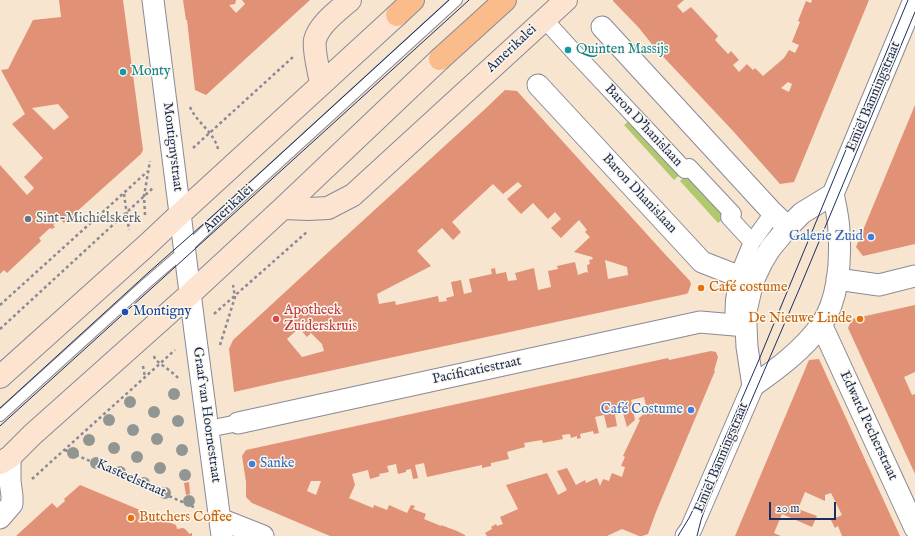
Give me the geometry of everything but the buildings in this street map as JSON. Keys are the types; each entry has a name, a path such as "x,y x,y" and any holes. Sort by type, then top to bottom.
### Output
{"highway":[{"path":"397,15 413,0"},
{"path":"440,59 505,0"}],"main road":[{"path":"321,83 315,49 315,40 319,30 326,22 350,0"},
{"name":"Amerikalei","path":"283,208 328,208 353,195 566,0"},
{"path":"0,377 147,245 321,83 397,15"},
{"path":"5,460 190,294 440,59"}],"street":[{"name":"Montignystraat","path":"153,0 190,294"},
{"name":"Emiel Banningstraat","path":"689,534 752,386 796,352 811,338 827,315 833,299 839,258 840,233 834,194 914,0"},
{"name":"Baron D'hanislaan","path":"544,19 685,170 689,167 733,214 729,217 752,242"},
{"path":"602,28 781,220 752,242 746,279"},
{"name":"Baron Dhanislaan","path":"538,85 702,262 746,279"},
{"name":"Emiel Banningstraat","path":"752,386 747,347 739,326 746,311 746,279 762,262 770,249 781,220 802,214 834,194"},
{"path":"837,279 879,284 915,276"},
{"name":"Graaf van Hoornestraat","path":"190,294 221,528"},
{"name":"Pacificatiestraat","path":"208,429 700,322 739,326"},
{"name":"Edward Pecherstraat","path":"821,324 915,528"},
{"path":"0,518 12,504 10,481 5,460"},
{"path":"221,528 263,536"}],"lane":[{"name":"Amerikalei","path":"0,416 185,250 458,0"}],"path":[{"path":"209,133 295,56"},
{"path":"0,305 172,149"},
{"path":"124,193 129,230"},
{"path":"0,329 144,196"},
{"path":"12,496 160,364"},
{"name":"Kasteelstraat","path":"65,450 221,528"}],"green space":[{"path":"634,117 688,167 674,180 624,125"},
{"path":"688,174 726,216 718,223 680,181"}],"tram line":[{"path":"0,408 449,0"},
{"path":"0,426 469,0"},
{"path":"678,536 697,502 758,362 908,0"},
{"path":"697,536 706,506 798,292 915,12"}],"place":[{"name":"Quinten Massijs","path":"568,50"},
{"name":"Monty","path":"123,72"},
{"name":"Sint-Michielskerk","path":"28,219"},
{"name":"Galerie Zuid","path":"871,237"},
{"name":"Café costume","path":"701,288"},
{"name":"Montigny","path":"125,312"},
{"name":"Apotheek Zuiderskruis","path":"276,319"},
{"name":"De Nieuwe Linde","path":"860,319"},
{"name":"Café Costume","path":"691,410"},
{"name":"Sanke","path":"252,464"},
{"name":"Butchers Coffee","path":"131,518"}]}
